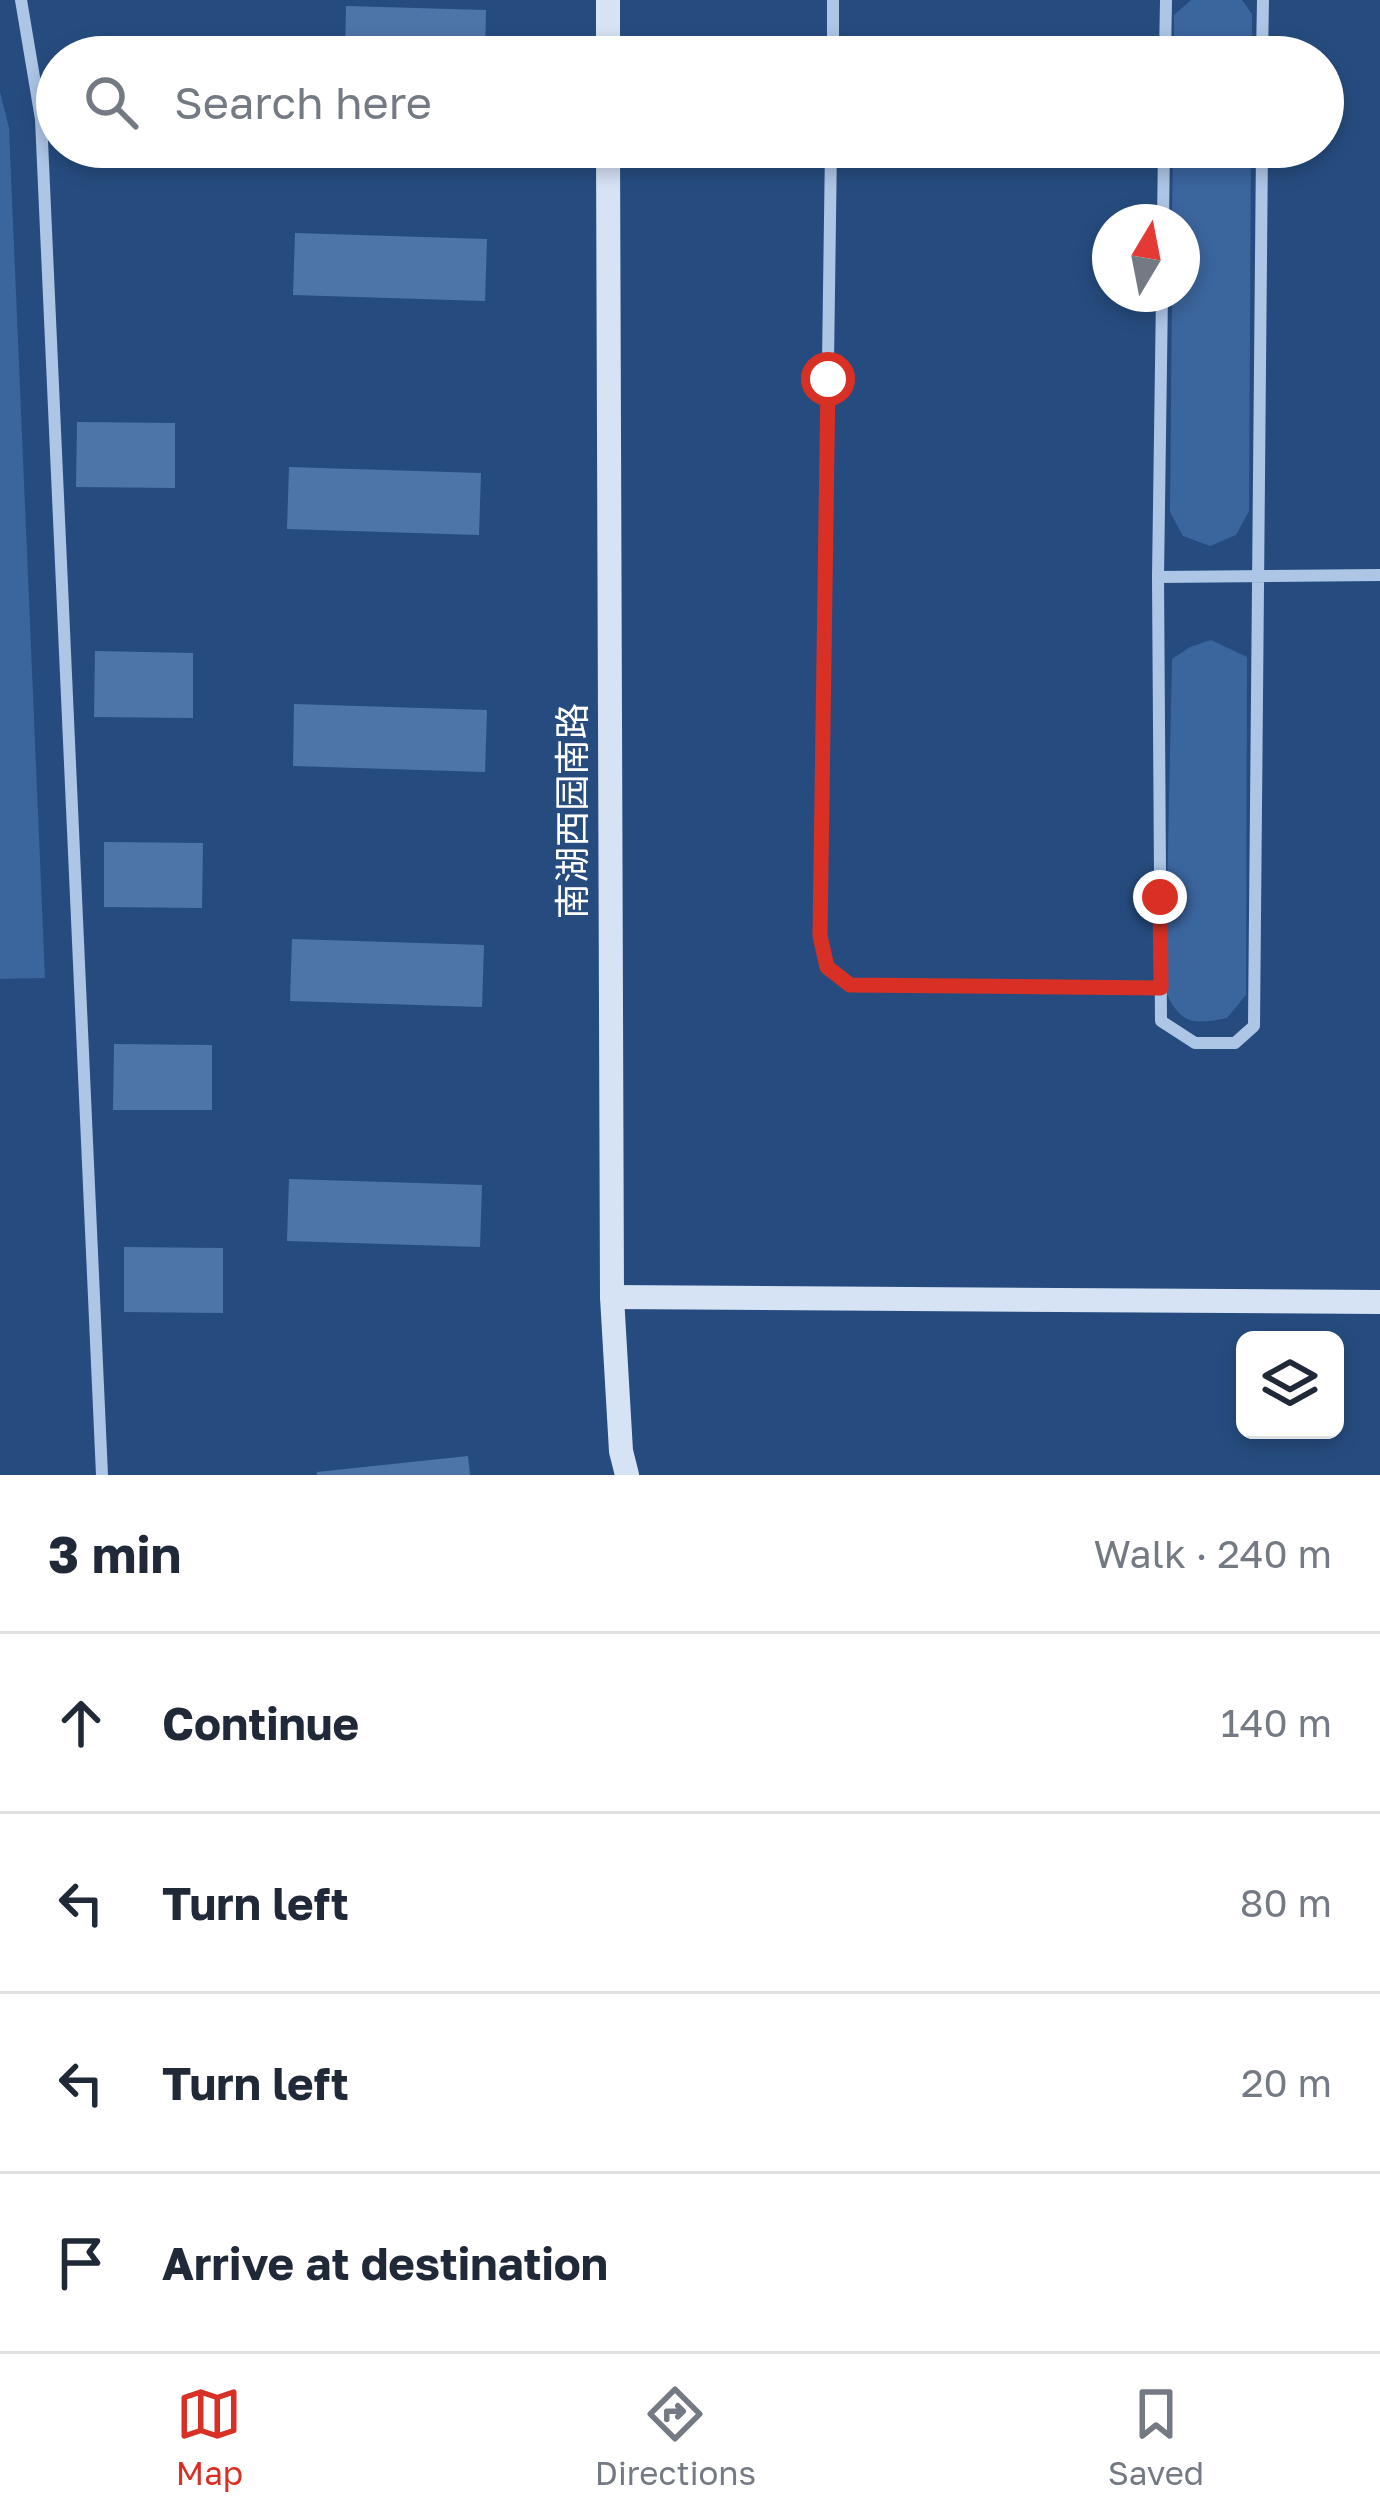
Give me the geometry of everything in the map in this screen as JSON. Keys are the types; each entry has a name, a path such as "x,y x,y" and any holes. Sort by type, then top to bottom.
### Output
{"street":[{"path":"21,0 36,89"},
{"path":"608,0 608,36"},
{"path":"832,36 833,0"},
{"path":"1165,36 1166,0"},
{"path":"1262,36 1263,0"},
{"path":"43,168 102,1475"},
{"name":"南湖西园南路","path":"608,168 612,1297 627,1475"},
{"path":"831,168 820,936 827,967 850,985 1161,988"},
{"path":"1163,204 1164,168"},
{"path":"1162,312 1161,1021 1196,1043 1235,1043 1255,1026 1262,168"},
{"path":"1158,577 1380,575"},
{"path":"612,1297 1380,1302"}],"shaded area":[{"path":"1191,0 1242,0 1252,14 1252,36 1174,36 1174,15"},
{"path":"0,92 9,128 45,978 0,979"},
{"path":"1173,168 1251,168 1249,511 1236,535 1210,546 1183,536 1170,512 1172,312 1200,312 1200,204 1172,204"},
{"path":"1211,640 1247,657 1246,995 1227,1018 1196,1021 1176,1010 1165,990 1172,659"}],"building":[{"path":"346,6 486,10 485,36 345,36"},
{"path":"295,233 487,239 485,301 293,295"},
{"path":"77,422 175,423 175,488 76,487"},
{"path":"289,467 481,473 479,535 287,529"},
{"path":"95,651 193,653 193,718 94,717"},
{"path":"294,704 487,710 485,772 293,766"},
{"path":"104,842 203,843 202,908 104,907"},
{"path":"292,939 484,945 482,1007 290,1001"},
{"path":"114,1044 212,1045 212,1110 113,1110"},
{"path":"289,1179 482,1185 480,1247 287,1241"},
{"path":"124,1247 223,1248 223,1313 124,1312"},
{"path":"468,1456 470,1475 317,1475 317,1472"}],"route":[{"path":"828,379 820,936 827,967 850,985 1161,988 1160,897"}]}
